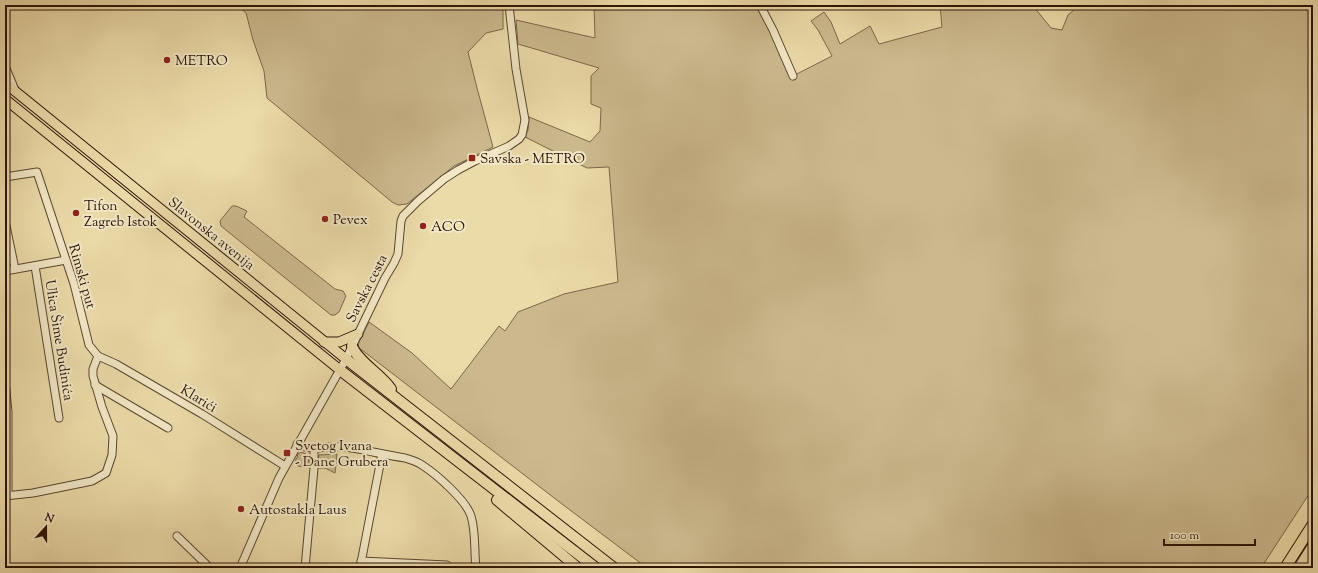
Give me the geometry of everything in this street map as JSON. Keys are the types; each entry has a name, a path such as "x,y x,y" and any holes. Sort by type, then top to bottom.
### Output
{"highway":[{"path":"352,346 358,356 385,381 396,398"},
{"path":"346,359 614,568"},
{"path":"340,370 596,568"},
{"path":"481,480 488,492 578,568"},
{"path":"1285,568 1313,524"},
{"path":"1278,568 1292,547 1303,540"},
{"path":"1299,568 1313,546"},
{"path":"1310,568 1313,564"}],"main road":[{"name":"Slavonska avenija","path":"5,84 346,359"},
{"name":"Slavonska avenija","path":"5,99 340,370"},
{"path":"324,342 339,342 358,334"}],"street":[{"name":"Savska cesta","path":"240,568 285,466 346,359 398,254 401,221 403,216 444,179 475,161 509,146 522,135 525,120 516,68 509,5"},
{"path":"760,5 773,30 792,76"},
{"path":"5,66 16,92"},
{"name":"Rimski put","path":"5,177 37,172 74,284 89,345 98,356"},
{"path":"5,221 15,269"},
{"path":"5,271 66,260"},
{"name":"Ulica Šime Budinića","path":"35,266 59,418"},
{"path":"5,381 8,412 6,496 33,493 92,481 106,473 112,455 113,436 95,385 93,369 98,356"},
{"name":"Klarići","path":"98,356 116,364 202,414 285,466"},
{"path":"95,385 168,428"},
{"path":"297,444 314,449 346,447 414,460 422,465 451,489 469,511 472,523 476,568"},
{"path":"305,568 314,468 314,449"},
{"path":"382,454 361,564 447,565"},
{"path":"177,536 210,568"}],"shaded area":[{"path":"237,5 503,5 503,29 486,33 468,52 493,147 454,166 407,204 398,205 392,202 267,98 264,71 253,40 246,13"},
{"path":"594,5 757,5 791,77 832,56 818,30 811,21 824,12 831,22 840,44 870,26 879,44 942,27 940,5 1023,5 1034,7 1051,28 1062,30 1068,15 1080,5 1313,5 1313,488 1261,568 647,568 358,347 369,322 412,353 451,389 499,326 505,331 518,312 564,294 618,282 609,167 587,168 525,137 528,130 529,117 590,142 600,131 601,108 591,104 591,76 599,68 518,44 516,20 595,38"},
{"path":"232,206 236,206 247,211 244,217 335,289 343,291 346,296 339,312 335,315 331,315 221,226 220,221"},
{"path":"301,452 306,454 309,458 308,463 304,467 298,466 295,461 298,456 297,455"},
{"path":"337,454 335,473 325,468 317,468 319,455"}],"place":[{"name":"METRO","path":"167,60"},
{"name":"Savska - METRO","path":"472,158"},
{"name":"Tifon Zagreb Istok","path":"76,213"},
{"name":"Pevex","path":"325,219"},
{"name":"ACO","path":"423,226"},
{"name":"Svetog Ivana - Dane Grubera","path":"287,453"},
{"name":"Autostakla Laus","path":"241,509"}]}
